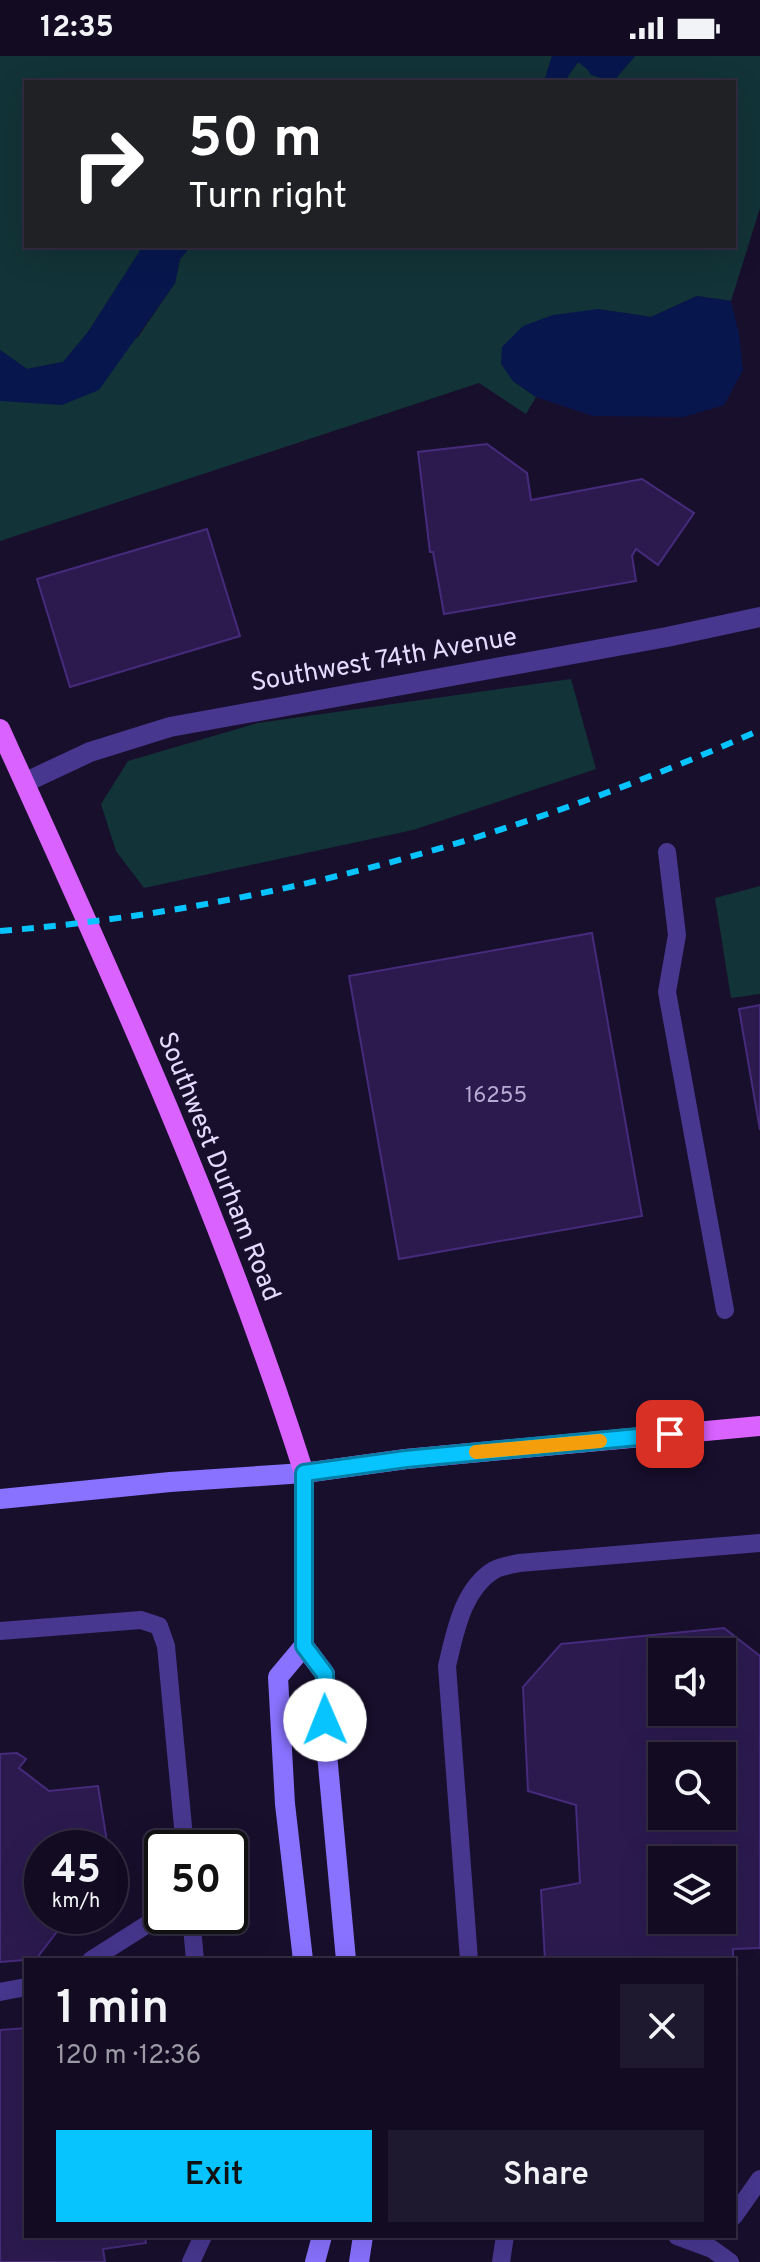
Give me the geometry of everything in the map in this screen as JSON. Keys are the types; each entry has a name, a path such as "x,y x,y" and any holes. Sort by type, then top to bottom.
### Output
{"main road":[{"name":"Southwest Durham Road","path":"0,729 196,1172 274,1377 304,1473 304,1646"},
{"path":"0,1499 170,1482 304,1473 406,1459 760,1426"},
{"path":"303,1958 285,1804 278,1677 304,1646 325,1674 326,1743 346,1958"},
{"path":"315,2262 321,2238"},
{"path":"359,2262 363,2238"}],"street":[{"name":"Southwest 74th Avenue","path":"26,782 90,752 170,727 760,617"}],"lane":[{"path":"667,852 677,935 667,992 725,1310"},
{"path":"469,1958 447,1666 458,1620 475,1589 495,1570 519,1563 760,1543"},
{"path":"0,1631 141,1620 159,1626 166,1646 183,1830"},
{"path":"94,1958 144,1926"},
{"path":"193,1934 195,1958"},
{"path":"0,1992 24,1987"},
{"path":"736,2213 760,2179"},
{"path":"191,2262 202,2238"},
{"path":"501,2262 505,2238"},
{"path":"690,2238 716,2242 730,2262"}],"green space":[{"path":"0,56 552,56 545,80 24,80 24,248 142,248 88,332 63,362 27,369 0,350"},
{"path":"635,56 760,56 760,208 731,301 697,296 651,317 598,309 513,381 536,397 526,414 479,383 0,541 0,401 138,337 175,283 180,259 189,248 736,248 736,80 615,80"},
{"path":"578,62 610,80 566,80"},
{"path":"571,679 596,769 413,830 144,888 116,851 101,804 128,761 258,723"},
{"path":"760,886 760,994 731,998 715,898"}],"shaded area":[{"path":"552,56 635,56 615,80 591,75 578,62 566,80 545,80"},
{"path":"142,248 189,248 180,259 175,283 99,390 62,405 0,401 0,350 27,369 63,362 88,332"},
{"path":"697,296 731,301 743,370 724,405 684,417 593,416 536,397 513,381 501,364 502,347 523,326 553,315 598,309 651,317"}],"building":[{"path":"487,444 527,473 531,500 642,479 694,513 658,565 636,549 632,556 636,581 444,614 433,552 430,552 418,452"},
{"path":"207,529 240,636 70,687 37,579"},
{"path":"592,933 642,1216 399,1259 349,976"},
{"path":"760,1005 760,1130 739,1009"},
{"path":"724,1628 760,1656 760,1948 733,1949 733,1958 545,1958 541,1890 580,1883 576,1805 528,1791 523,1687 561,1644"},
{"path":"17,1753 26,1759 19,1768 49,1791 98,1786 105,1830 24,1830 24,1934 55,1934 37,1958 0,1962 0,1754"},
{"path":"24,2028 24,2238 145,2238 146,2243 103,2249 105,2262 0,2262 0,2030"}],"railway":[{"path":"0,931 98,921 196,906 389,863 577,804 760,730"}],"slow traffic":[{"path":"476,1452 600,1441"}],"route":[{"path":"325,1720 325,1674 304,1646 304,1473 406,1459 670,1434"}]}
